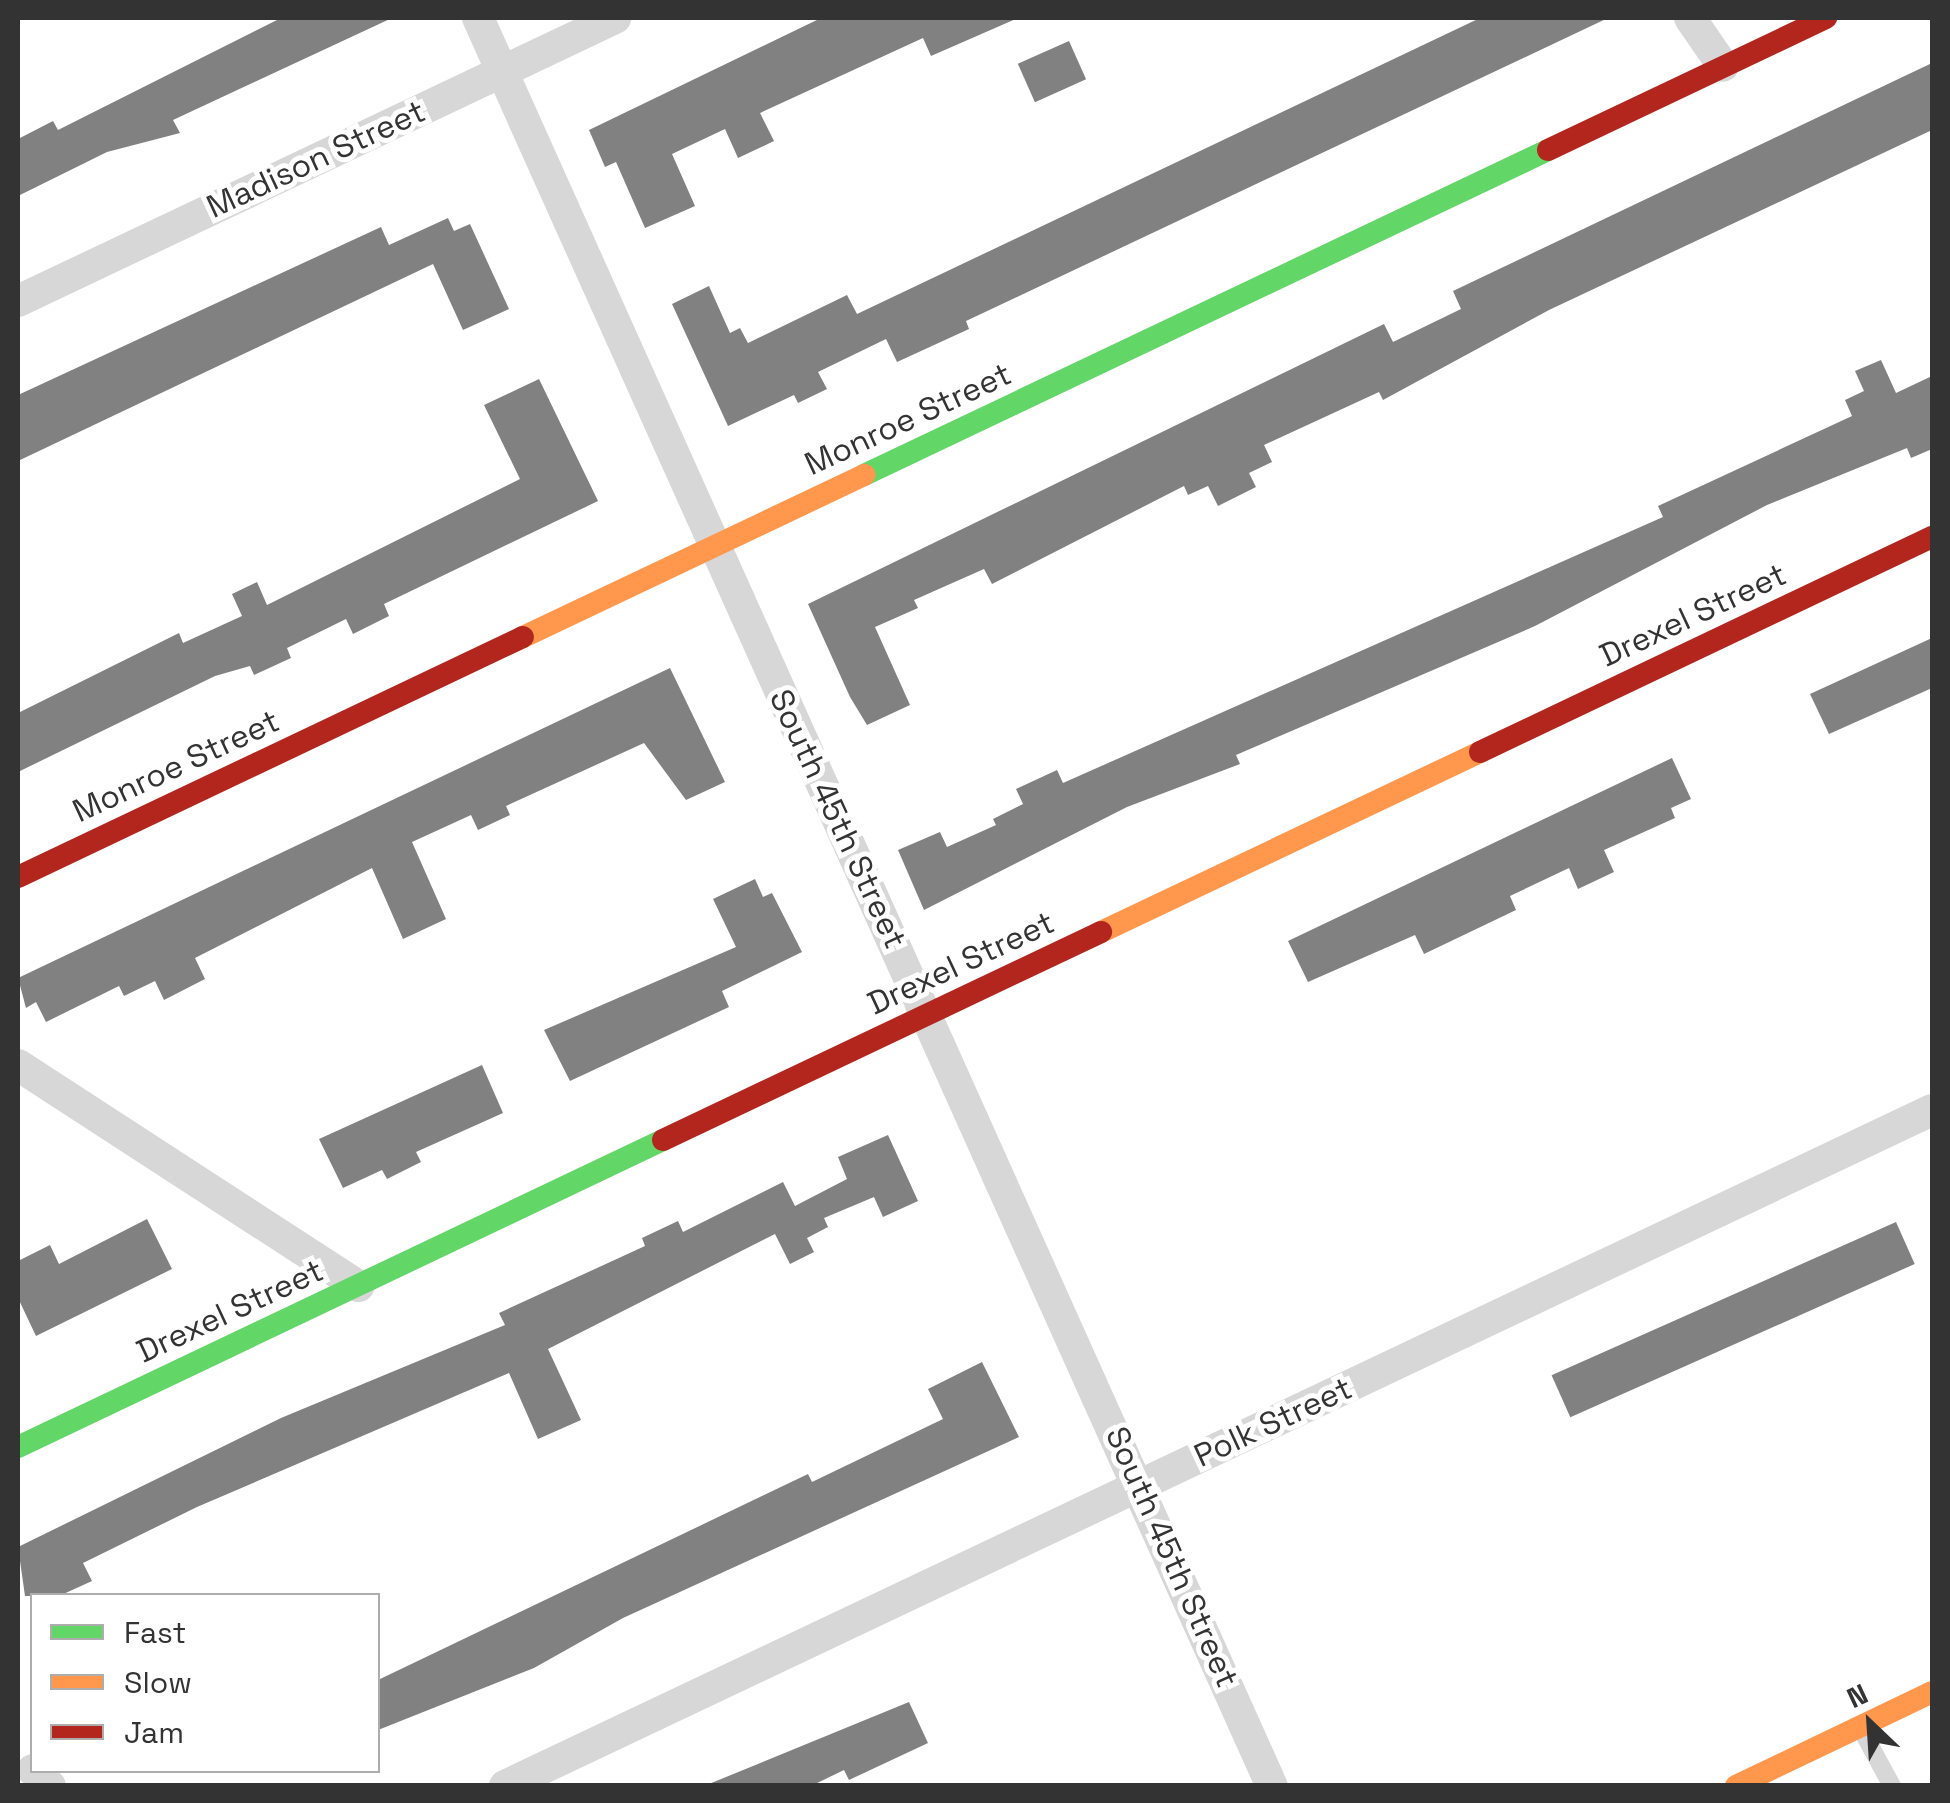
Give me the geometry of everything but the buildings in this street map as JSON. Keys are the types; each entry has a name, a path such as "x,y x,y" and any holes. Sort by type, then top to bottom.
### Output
{"street":[{"name":"South 45th Street","path":"478,18 1272,1786"},
{"name":"Madison Street","path":"18,300 616,18"},
{"path":"1690,18 1723,66"},
{"name":"Monroe Street","path":"18,877 1826,18"},
{"name":"Drexel Street","path":"18,1447 1932,537"},
{"path":"18,1065 358,1286"},
{"name":"Polk Street","path":"505,1786 1932,1110"},
{"path":"1736,1786 1932,1692"}],"lane":[{"path":"1859,1727 1892,1786"}],"traffic: fast":[{"path":"864,475 1548,150"},
{"path":"18,1447 663,1140"}],"traffic: slow":[{"path":"523,637 864,475"},
{"path":"1101,932 1480,752"},
{"path":"1736,1786 1932,1692"}],"traffic: jam":[{"path":"1548,150 1826,18"},
{"path":"1480,752 1932,537"},
{"path":"18,877 523,637"},
{"path":"663,1140 1101,932"}]}
